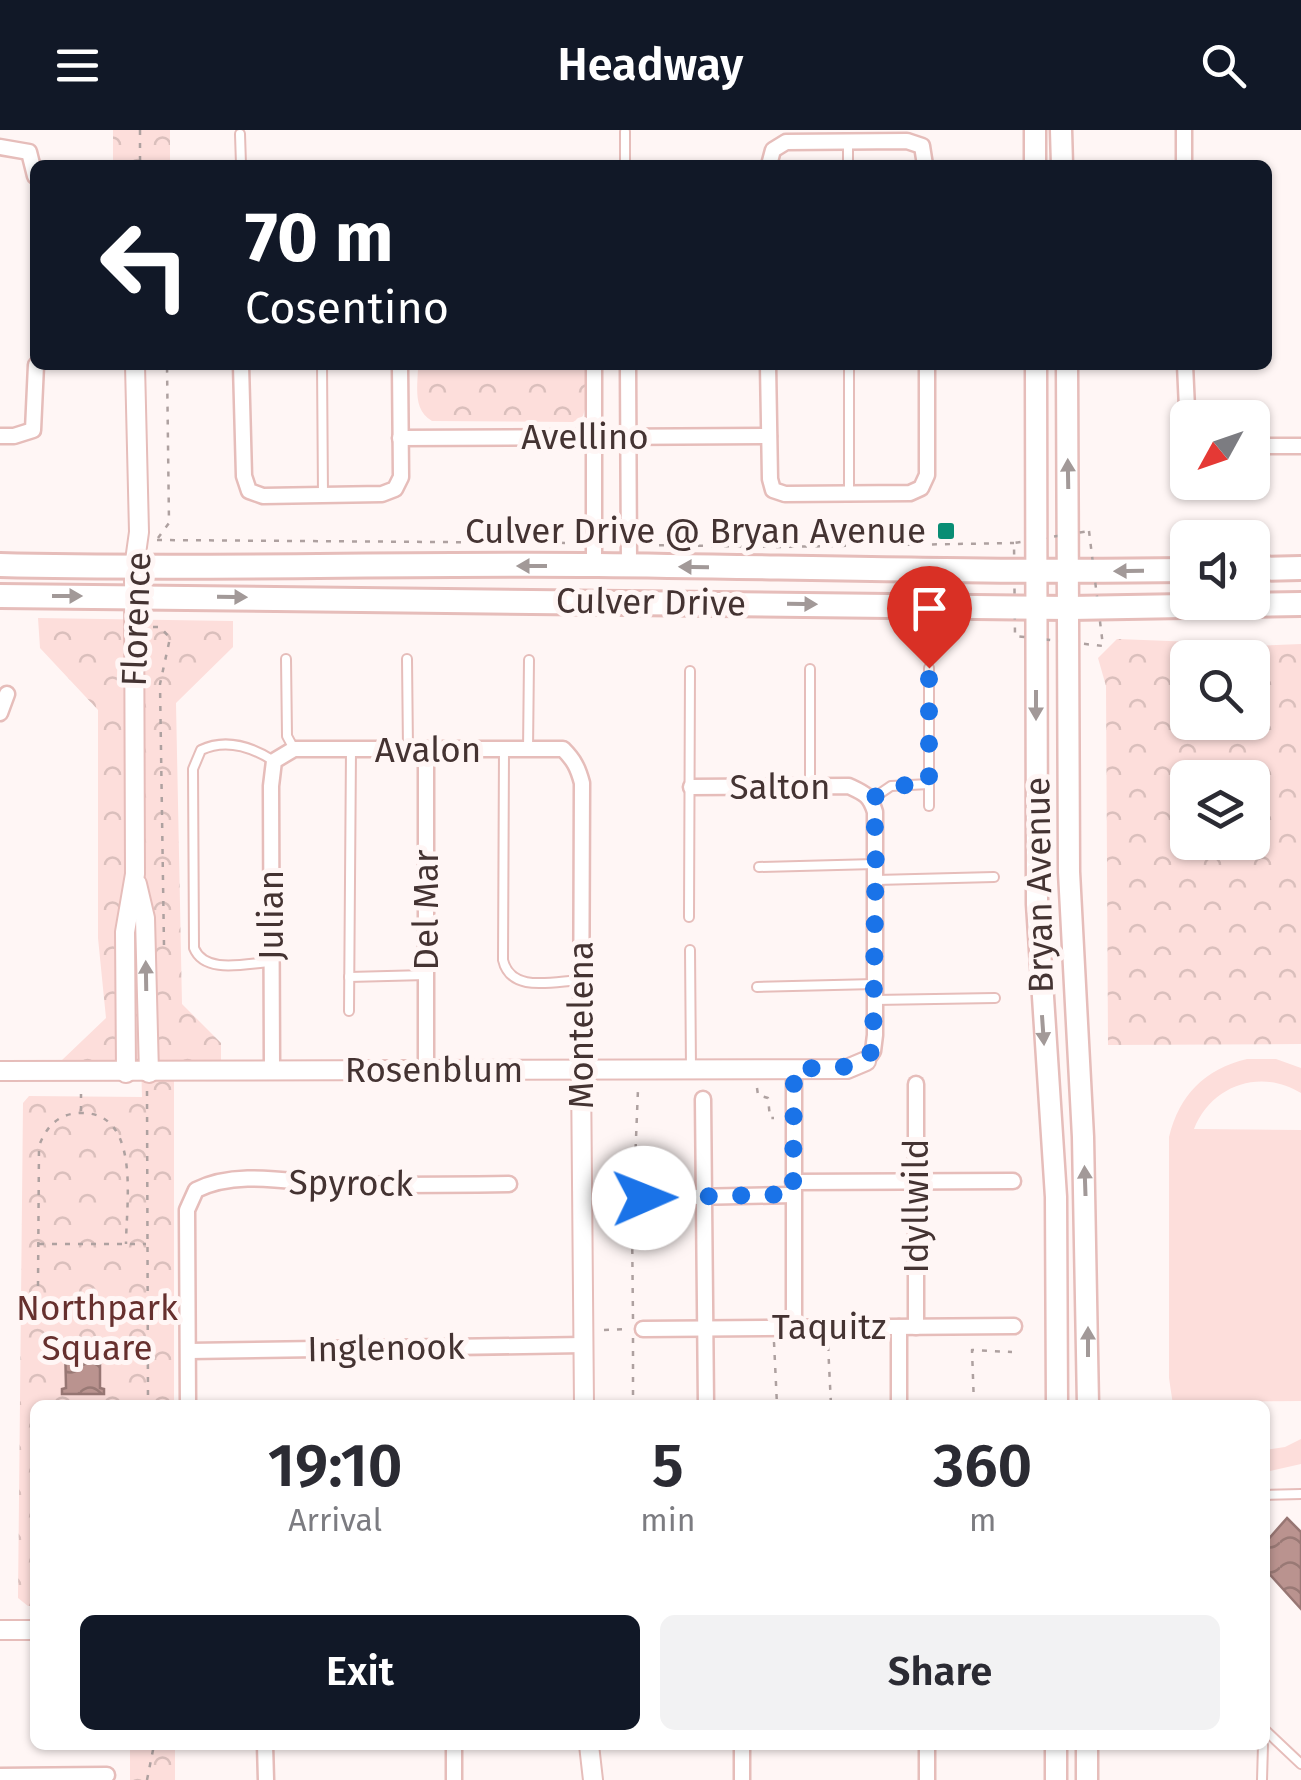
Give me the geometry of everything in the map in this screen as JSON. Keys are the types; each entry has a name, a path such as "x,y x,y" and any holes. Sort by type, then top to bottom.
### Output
{"main road":[{"path":"1034,130 1035,160"},
{"path":"1061,130 1062,160"},
{"name":"Bryan Avenue","path":"1036,370 1036,904 1056,1198 1057,1400"},
{"name":"Bryan Avenue","path":"1067,370 1069,872 1084,1137 1088,1400"},
{"name":"Culver Drive","path":"0,565 1170,570"},
{"path":"1270,569 1301,568"},
{"name":"Culver Drive","path":"0,596 1036,608 1301,604"},
{"path":"1056,1750 1056,1780"},
{"path":"1087,1750 1088,1780"}],"street":[{"path":"1184,130 1184,160"},
{"path":"770,160 773,150 786,142 907,141 922,146 924,160"},
{"path":"0,147 28,152 30,160"},
{"path":"0,436 33,430 36,370"},
{"name":"Florence","path":"126,1072 125,932 135,874 134,568 139,532 136,370"},
{"path":"242,370 244,476 249,491 263,496 382,494 395,489 401,477 400,370"},
{"path":"594,370 594,565"},
{"path":"628,370 629,566"},
{"path":"768,370 773,490 786,494 910,493 921,488 927,476 926,370"},
{"path":"1185,370 1187,400"},
{"name":"Avellino","path":"400,438 769,436"},
{"path":"1270,446 1301,446"},
{"path":"0,712 8,694"},
{"path":"274,761 294,749"},
{"name":"Avalon","path":"294,749 563,750 578,766"},
{"name":"Del Mar","path":"426,751 426,1070"},
{"name":"Julian","path":"272,1070 270,786 274,761"},
{"name":"Montelena","path":"578,766 582,783 584,1400"},
{"name":"Salton","path":"691,787 849,786 869,796"},
{"path":"866,1061 873,1050 876,992 875,812 869,796"},
{"name":"Florence","path":"135,874 146,918 148,1079"},
{"name":"Rosenblum","path":"0,1072 126,1072 148,1079 272,1070 846,1069 866,1061"},
{"path":"794,1069 794,1326"},
{"name":"Idyllwild","path":"916,1084 916,1327"},
{"path":"703,1099 706,1400"},
{"name":"Spyrock","path":"189,1351 188,1210 196,1190 226,1180 339,1185 509,1184"},
{"path":"644,1198 916,1180 1013,1181"},
{"name":"Taquitz","path":"637,1328 1014,1326"},
{"path":"898,1400 899,1327"},
{"name":"Inglenook","path":"189,1351 584,1345"},
{"path":"188,1400 189,1351"},
{"path":"0,1630 30,1630"},
{"path":"266,1750 266,1780"},
{"path":"454,1750 454,1780"},
{"path":"589,1750 592,1780"},
{"path":"742,1750 742,1780"},
{"path":"927,1750 927,1780"},
{"path":"0,1776 107,1774"}],"lane":[{"path":"625,132 625,160"},
{"path":"240,134 241,160"},
{"path":"848,142 848,160"},
{"path":"322,370 323,495"},
{"path":"848,370 849,494"},
{"path":"286,659 287,736 294,749"},
{"path":"407,659 408,750"},
{"path":"528,750 529,660"},
{"path":"929,668 929,806"},
{"path":"810,669 810,785"},
{"path":"689,917 690,671"},
{"path":"271,962 212,964 198,957 194,948 193,769 201,750 212,744 244,746 274,761"},
{"path":"349,1012 350,750"},
{"path":"504,750 506,971 512,979 522,982 582,980"},
{"path":"869,796 890,786 929,784"},
{"path":"760,867 994,877"},
{"path":"690,950 691,1069"},
{"path":"349,977 426,975"},
{"path":"757,987 995,998"},
{"path":"1270,1495 1301,1494"},
{"path":"1270,1735 1301,1764"},
{"path":"1262,1780 1263,1750"}],"path":[{"path":"140,130 140,160"},
{"path":"158,540 169,524 167,370"},
{"path":"160,627 170,638 160,684 164,952"},
{"path":"148,1079 148,1400"},
{"path":"757,1088 758,1095 768,1098 770,1118 774,1118"},
{"path":"634,1400 637,1328 632,1222 638,1090"},
{"path":"81,1094 81,1113"},
{"path":"38,1286 38,1146 56,1120 81,1113 109,1122 123,1142 126,1244"},
{"path":"632,1222 686,1221 693,1208"},
{"path":"38,1244 148,1244"},
{"path":"604,1330 625,1329"},
{"path":"774,1342 777,1400"},
{"path":"810,1343 828,1344 831,1400"},
{"path":"974,1400 972,1350 1012,1352"},
{"path":"147,1780 153,1750"}],"green space":[{"path":"113,130 170,130 170,160 113,160"},
{"path":"418,370 585,370 585,409 583,416 573,422 432,421 421,410"},
{"name":"Northpark Square","path":"38,618 233,621 233,647 176,703 182,1004 221,1043 221,1061 174,1061 174,1400 30,1400 28,1606 18,1598 23,1103 29,1096 142,1097 141,1061 61,1061 106,1018 98,938 98,710 40,648"},
{"path":"1117,639 1170,641 1170,740 1270,740 1270,645 1301,644 1301,1044 1108,1045 1106,686 1098,658"},
{"path":"1247,1059 1276,1059 1301,1068 1301,1093 1270,1082 1239,1085 1212,1101 1194,1129 1301,1130 1301,1401 1172,1400 1169,1137 1187,1096 1206,1077"},
{"path":"1301,1439 1301,1464 1270,1471 1270,1449"},
{"path":"130,1750 175,1750 175,1780 130,1780"}],"water":[{"path":"65,1343 100,1343 100,1388 104,1394 62,1394 66,1388"},
{"path":"1287,1518 1301,1532 1301,1609 1270,1575 1270,1537"}],"place":[{"name":"Culver Drive @ Bryan Avenue","path":"946,531"}],"route":[{"path":"644,1198 793,1194 794,1069 846,1069 866,1061 873,1050 876,838 872,799 890,786 929,784 929,668"}]}
